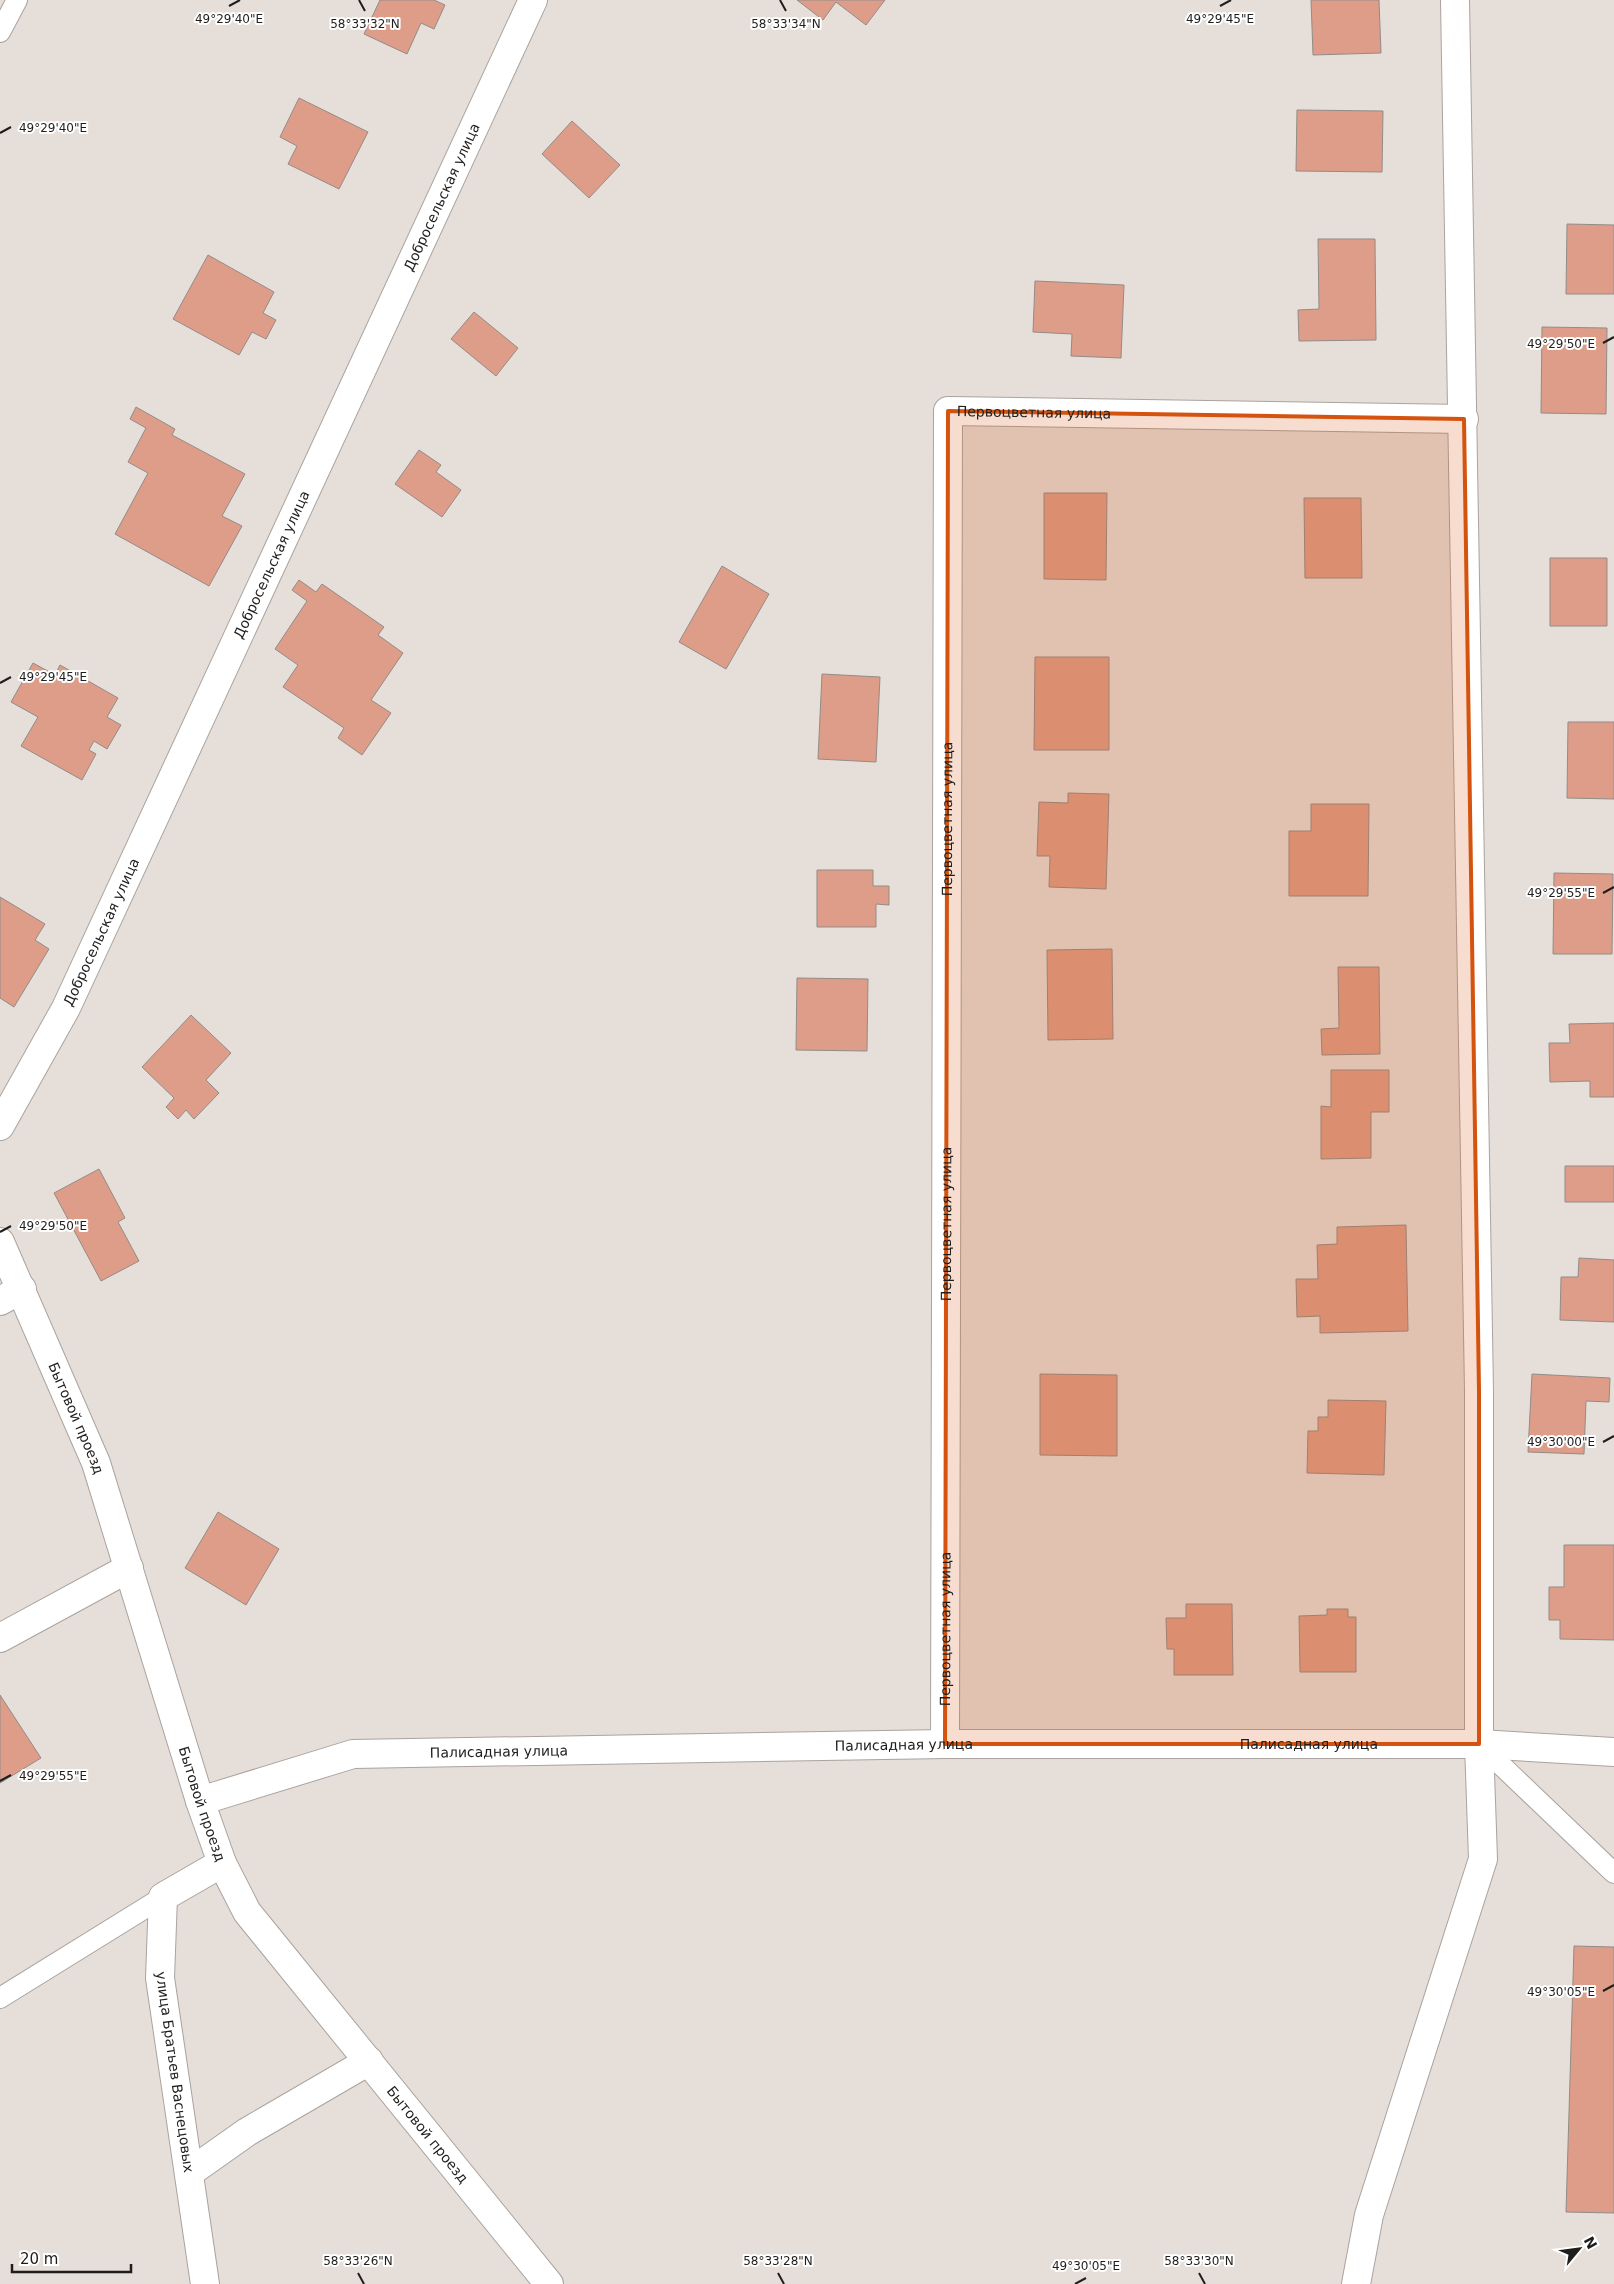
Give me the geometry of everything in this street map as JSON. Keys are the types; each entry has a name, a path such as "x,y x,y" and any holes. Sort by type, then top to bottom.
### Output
{"street":[{"name":"Добросельская улица","path":"0,1126 66,1008 533,0"},
{"path":"1356,2284 1369,2215 1484,1859 1479,1744 1479,1391 1464,419 1455,0"},
{"name":"Первоцветная улица","path":"945,1744 948,410 1464,419"},
{"name":"Бытовой проезд","path":"0,1242 11,1295 96,1463 200,1801 222,1862 247,1912 549,2284"},
{"path":"0,1638 129,1568"},
{"name":"Палисадная улица","path":"200,1801 353,1754 945,1744 1479,1744 1614,1752"},
{"path":"163,1897 222,1862"},
{"name":"улица Братьев Васнецовых","path":"163,1897 160,1978 205,2284"},
{"path":"189,2172 247,2132 369,2061"}],"lane":[{"path":"0,32 17,0"},
{"path":"1479,1744 1614,1873"},
{"path":"0,1998 163,1897"}],"highlighted area":[{"path":"948,411 1464,419 1479,1391 1479,1744 945,1744"}],"building":[{"path":"380,0 434,0 445,5 434,29 421,23 407,54 364,34"},
{"path":"797,0 885,0 866,25 836,2 823,20"},
{"path":"1311,0 1379,0 1381,53 1313,55"},
{"path":"299,98 368,132 339,189 288,164 297,146 280,137"},
{"path":"1297,110 1383,111 1382,172 1296,171"},
{"path":"572,121 620,165 589,198 542,154"},
{"path":"1567,224 1614,225 1614,294 1566,294"},
{"path":"1318,239 1375,239 1376,340 1299,341 1298,310 1319,309"},
{"path":"208,255 274,292 263,313 276,320 266,339 252,332 239,355 173,319"},
{"path":"1035,281 1124,285 1121,358 1071,356 1072,334 1033,332"},
{"path":"474,312 518,348 496,376 451,339"},
{"path":"1542,327 1607,328 1606,414 1541,413"},
{"path":"136,407 175,429 172,435 245,474 222,516 242,526 209,586 115,534 148,473 128,462 146,428 130,419"},
{"path":"419,450 441,465 436,472 461,490 442,517 395,484"},
{"path":"1044,493 1107,493 1106,580 1044,579"},
{"path":"1304,498 1361,498 1362,578 1305,578"},
{"path":"1550,558 1607,558 1607,626 1550,626"},
{"path":"722,566 769,594 726,669 679,642"},
{"path":"299,580 316,592 322,584 384,627 378,635 403,653 371,700 391,713 362,755 338,738 344,728 283,687 298,665 275,649 307,601 292,590"},
{"path":"1035,657 1109,657 1109,750 1034,750"},
{"path":"33,663 55,675 60,665 118,698 107,717 121,725 107,749 94,741 89,750 96,754 82,780 21,746 38,717 11,702"},
{"path":"822,674 880,677 876,762 818,759"},
{"path":"1568,722 1614,722 1614,799 1567,798"},
{"path":"1068,793 1109,794 1106,889 1049,887 1050,856 1037,856 1039,802 1068,803"},
{"path":"1311,804 1369,804 1368,896 1289,896 1289,831 1311,831"},
{"path":"817,870 873,870 873,886 889,886 889,905 876,904 876,927 817,927"},
{"path":"1554,873 1613,874 1612,954 1553,954"},
{"path":"0,897 45,924 35,940 49,949 14,1007 0,998"},
{"path":"1112,949 1113,1039 1048,1040 1047,950"},
{"path":"1338,967 1379,967 1380,1054 1322,1055 1321,1029 1339,1028"},
{"path":"797,978 868,979 867,1051 796,1050"},
{"path":"191,1015 231,1053 206,1080 219,1093 194,1119 186,1110 178,1119 166,1107 174,1098 142,1067"},
{"path":"1614,1023 1614,1097 1590,1097 1590,1081 1550,1082 1549,1043 1570,1043 1569,1024"},
{"path":"1331,1070 1389,1070 1389,1112 1371,1112 1371,1158 1321,1159 1321,1106 1331,1107"},
{"path":"1565,1166 1614,1166 1614,1202 1565,1202"},
{"path":"99,1169 125,1218 118,1222 139,1261 101,1281 54,1193"},
{"path":"1406,1225 1408,1331 1320,1333 1320,1316 1297,1317 1296,1279 1318,1279 1317,1245 1337,1244 1337,1227"},
{"path":"1579,1258 1614,1260 1614,1322 1560,1320 1561,1277 1578,1277"},
{"path":"1040,1374 1117,1375 1117,1456 1040,1455"},
{"path":"1532,1374 1610,1378 1609,1402 1586,1401 1584,1454 1528,1452"},
{"path":"1328,1400 1386,1401 1384,1475 1307,1473 1308,1431 1318,1431 1318,1417 1328,1417"},
{"path":"218,1512 279,1549 246,1605 185,1568"},
{"path":"1564,1545 1614,1545 1614,1640 1560,1639 1560,1620 1549,1620 1549,1587 1564,1587"},
{"path":"1186,1604 1232,1604 1233,1675 1174,1675 1174,1649 1167,1649 1166,1618 1186,1618"},
{"path":"1327,1609 1348,1609 1348,1617 1356,1617 1356,1672 1300,1672 1299,1616 1327,1615"},
{"path":"0,1695 41,1758 0,1783"},
{"path":"1574,1946 1614,1947 1614,2213 1566,2212"}]}
